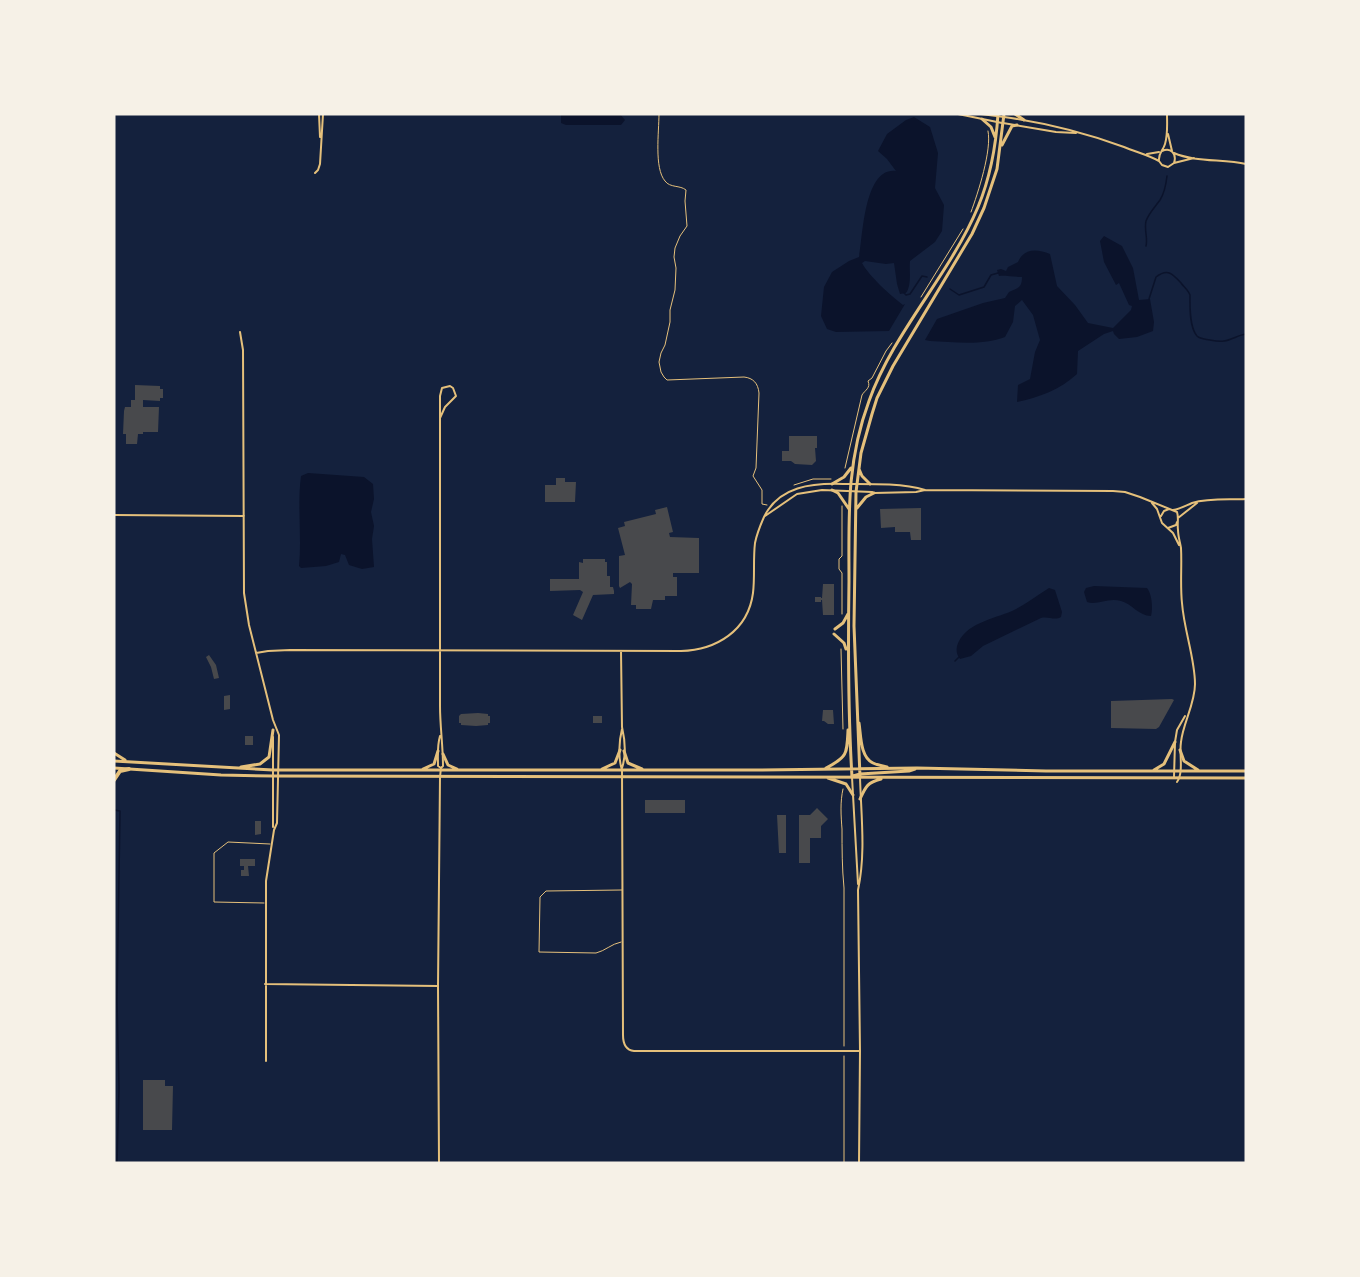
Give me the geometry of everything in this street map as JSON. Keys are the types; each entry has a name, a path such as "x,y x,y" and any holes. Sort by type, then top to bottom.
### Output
{"highway":[{"path":"114,780 120,771 129,768"}],"main road":[{"path":"1015,114 1024,120"},
{"path":"852,777 848,652 849,509 852,467 857,441 872,394 892,353 977,209 988,176 998,115"},
{"path":"860,773 854,629 856,484 861,453 877,398 901,351 972,234 990,193 1000,149 1004,116"},
{"path":"982,119 991,127 995,139"},
{"path":"1000,149 1012,126 1017,125"},
{"path":"832,483 844,477 852,467"},
{"path":"859,468 870,484"},
{"path":"832,490 838,493 849,509"},
{"path":"856,510 866,497 874,493"},
{"path":"835,628 842,623 848,613"},
{"path":"834,634 844,643 848,652"},
{"path":"856,700 864,753 871,763 892,768"},
{"path":"824,769 840,760 847,749 849,717"},
{"path":"231,768 260,764 269,757 273,730"},
{"path":"1153,771 1164,764 1175,742"},
{"path":"1180,750 1184,761 1200,771"},
{"path":"421,770 434,764 438,751"},
{"path":"622,751 628,763 643,770"},
{"path":"598,770 615,763 622,751"},
{"path":"114,753 126,762"},
{"path":"443,753 448,765 458,770"},
{"path":"114,761 273,770 852,769 860,773 887,777 1246,778"},
{"path":"114,768 221,775 440,777 852,777 860,773 892,768 1246,771"},
{"path":"860,773 909,771 917,768"},
{"path":"823,777 846,784 853,795"},
{"path":"860,799 869,783 887,777"}],"street":[{"path":"315,173 319,168 321,114"},
{"path":"958,114 1056,132 1082,133"},
{"path":"982,114 1058,126 1144,154 1166,167 1194,158"},
{"path":"1159,162 1158,156 1165,144 1167,114"},
{"path":"1167,131 1175,157 1174,163"},
{"path":"1144,154 1168,149 1182,156 1246,164"},
{"path":"240,332 243,350 244,598 273,720 279,735 277,823 267,872 266,1061"},
{"path":"440,418 445,407 456,396 450,386 442,388 440,418 440,735 443,753 440,777 438,986 440,1163"},
{"path":"256,653 267,651 701,650 719,643 737,628 745,616 751,602 757,531 768,507 778,497 806,486 832,483 916,487 926,490"},
{"path":"765,516 797,494 832,490 874,493 926,490 1113,491 1140,496 1178,513 1184,623 1195,676 1194,693 1183,730 1180,750 1180,777"},
{"path":"1161,516 1164,511 1181,508 1194,502 1246,499"},
{"path":"1150,502 1157,509 1162,523 1181,548"},
{"path":"1168,528 1176,525 1178,520 1198,502"},
{"path":"114,515 244,516"},
{"path":"621,651 622,729 620,738 622,751 620,761 622,769 623,1039 625,1046 630,1051 860,1051"},
{"path":"1174,778 1177,730 1188,711"},
{"path":"273,720 272,816 274,830"},
{"path":"440,735 438,766 441,769"},
{"path":"859,1163 859,886 862,872 860,773"},
{"path":"852,777 859,886"},
{"path":"265,984 438,986"}],"lane":[{"path":"266,903 214,902 214,853 228,842 272,844"},
{"path":"622,890 546,891 540,897 539,952 596,954 609,946 622,942"}],"path":[{"path":"659,114 658,165 667,184 683,187 686,190 687,224 675,248 675,290 665,345 660,358 661,372 667,380 744,377 756,383 759,393 756,468 753,476 762,490 762,504 766,506"},
{"path":"970,213 978,193 986,157 989,137 987,129"},
{"path":"918,301 963,228"},
{"path":"844,471 862,395 870,384 868,381 895,339"},
{"path":"840,502 843,510 842,556 839,559 839,569 842,573 842,617"},
{"path":"841,647 843,730"},
{"path":"844,788 841,799 844,888 844,1163"}],"water":[{"path":"561,114 620,114 625,120 621,125 566,125 561,123"},
{"path":"914,117 930,127 938,153 935,188 944,205 942,231 935,242 910,261 910,282 906,293 900,294 894,263 865,261 862,263 880,285 903,305 905,304 889,331 836,332 827,329 821,316 824,287 832,272 859,257 871,191 877,180 885,173 896,171 878,151 887,134"},
{"path":"1104,236 1122,246 1133,268 1139,300 1150,299 1154,322 1153,331 1137,337 1119,339 1113,331 1104,334 1078,351 1077,374 1057,388 1017,402 1018,385 1030,379 1035,352 1040,340 1033,315 1022,300 1015,306 1013,322 1005,337 996,340 958,343 925,340 937,319 1005,298 1009,292 1019,287 1022,277 999,276 997,270 1006,271 1024,254 1031,251 1050,254 1057,286 1088,323 1113,328 1131,310 1132,306 1129,305 1119,283 1116,285 1104,262 1100,241"},
{"path":"308,473 364,477 373,484 374,499 371,512 374,526 372,539 374,567 362,569 349,565 345,555 341,554 339,562 326,566 301,568 299,566 301,476"},
{"path":"1094,586 1147,588 1152,601 1151,616 1121,601 1087,602 1084,592 1086,588"},
{"path":"1049,588 1055,590 1062,612 1061,617 1041,618 983,646 971,656 960,659 957,646 966,632 980,623 1017,609"}],"building":[{"path":"135,385 160,386 160,389 163,389 163,398 160,398 160,401 143,400 143,407 159,407 158,432 143,432 143,434 138,434 137,444 126,444 126,434 123,434 124,411 125,407 131,407 131,400 135,400"},
{"path":"789,436 817,436 816,461 812,465 782,461 782,451 789,451"},
{"path":"556,478 565,478 565,482 576,482 575,502 545,502 545,485 556,485"},
{"path":"667,507 673,532 669,533 670,537 699,538 699,573 673,573 673,577 677,577 677,596 665,596 665,600 653,600 651,609 636,609 636,605 631,605 632,584 630,582 620,588 619,586 619,556 625,555 618,528 625,526 624,522 656,514 655,510"},
{"path":"921,508 921,540 911,540 910,532 895,532 895,527 881,528 880,509"},
{"path":"583,559 605,559 607,576 610,576 610,587 613,587 614,594 593,595 582,620 573,615 583,592 580,590 550,591 550,579 579,579 579,562 583,563"},
{"path":"823,584 834,584 834,615 823,615 822,600 815,602 815,597 822,598"},
{"path":"209,655 216,665 219,678 214,679 206,657"},
{"path":"230,695 230,709 224,710 224,696"},
{"path":"1174,700 1156,729 1111,728 1111,701"},
{"path":"823,710 833,710 834,724 822,721"},
{"path":"478,713 490,716 488,725 461,725 459,723 461,714"},
{"path":"593,716 602,716 602,723 593,723"},
{"path":"245,736 253,736 253,745 245,745"},
{"path":"645,800 685,800 685,813 645,813"},
{"path":"817,808 828,819 821,826 821,838 810,838 810,863 799,863 799,815 810,815"},
{"path":"777,815 786,815 786,853 779,853"},
{"path":"255,821 261,821 261,834 255,835"},
{"path":"240,859 255,859 255,866 248,866 249,876 241,876 244,866 240,866"},
{"path":"143,1080 165,1080 165,1086 173,1086 172,1130 143,1130"}],"waterway":[{"path":"1146,246 1146,221 1163,194 1167,176"},
{"path":"950,289 959,295 984,287 991,275 998,273"},
{"path":"1149,299 1156,277 1170,273 1190,295 1191,322 1198,337 1220,341 1246,334"},
{"path":"904,293 910,294 922,276 927,277"},
{"path":"955,661 959,657"},
{"path":"114,810 120,811 117,1163"}]}
